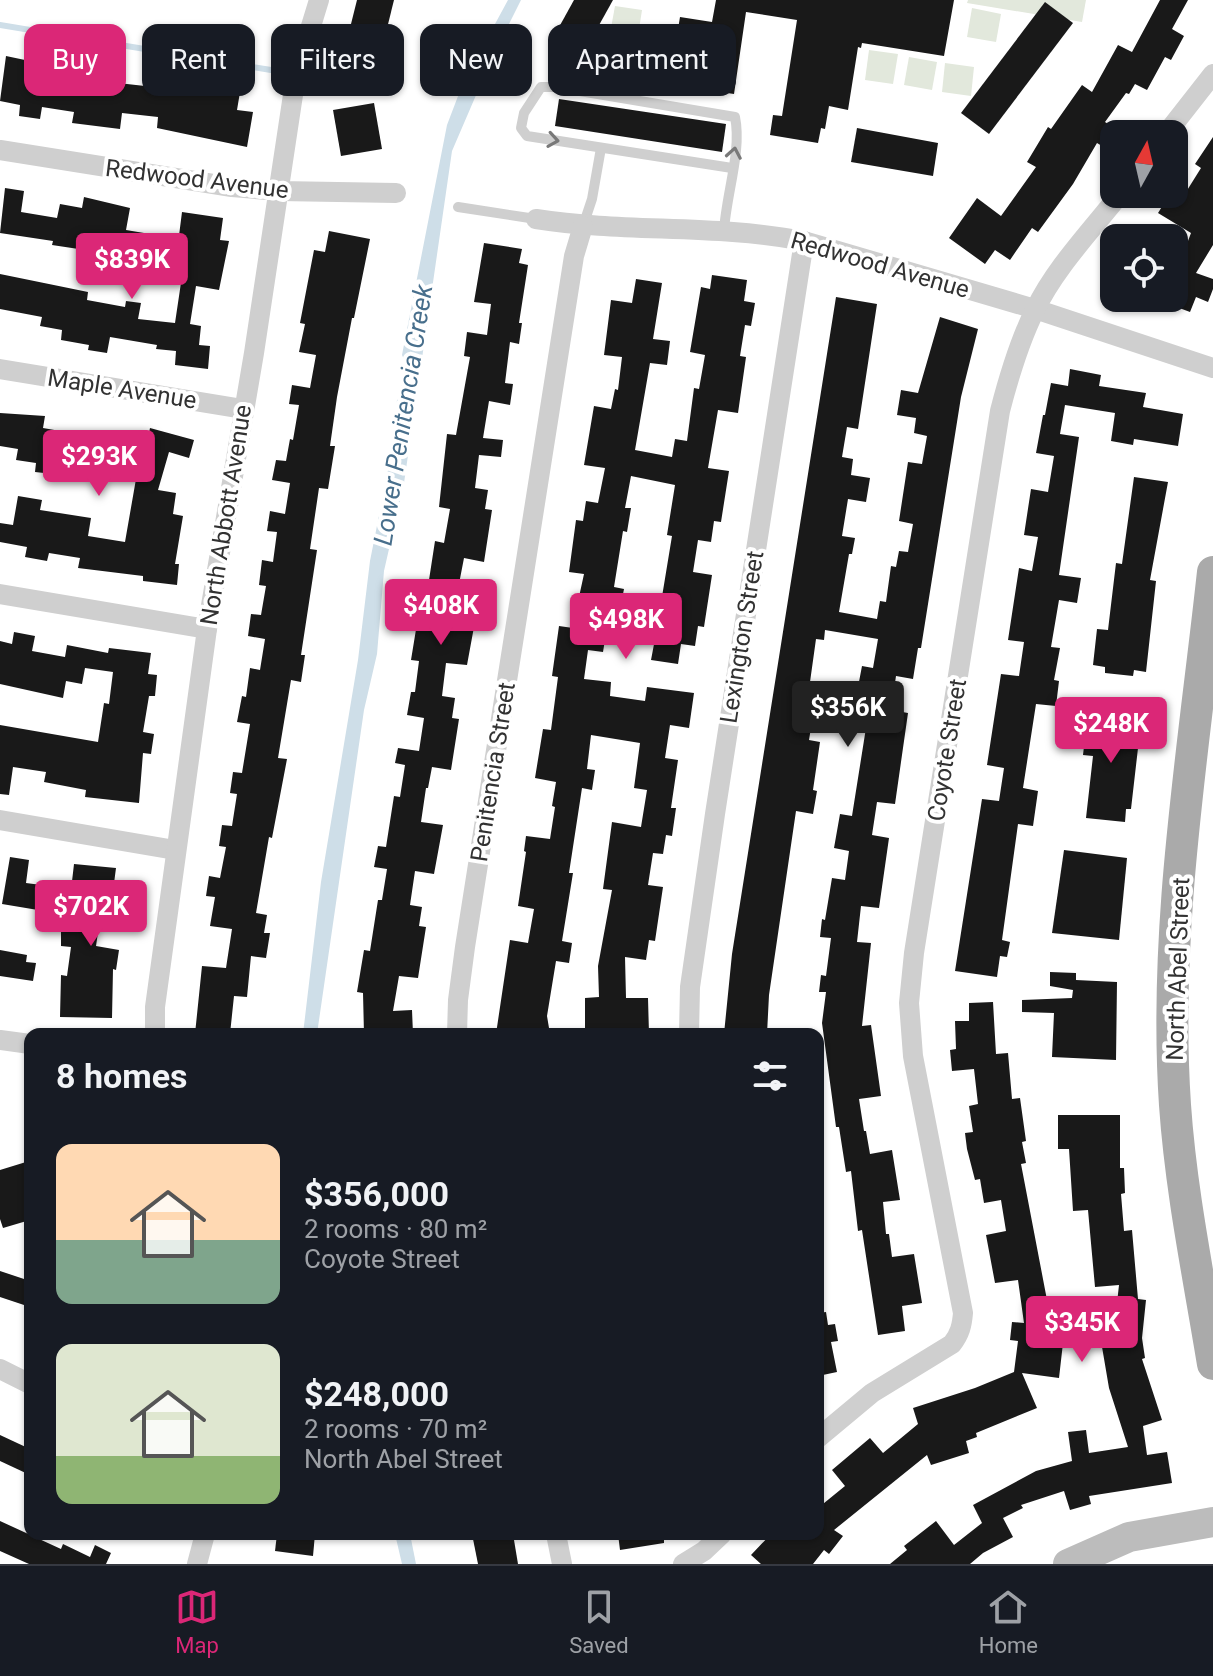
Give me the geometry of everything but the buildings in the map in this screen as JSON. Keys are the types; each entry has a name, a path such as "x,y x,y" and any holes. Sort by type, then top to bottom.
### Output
{"main road":[{"name":"North Abel Street","path":"1213,572 1182,852 1173,1031 1175,1105 1183,1178 1213,1364"}],"street":[{"name":"North Abbott Avenue","path":"155,1028 175,850 207,629 296,75 319,0"},
{"path":"1177,120 1213,74"},
{"name":"Redwood Avenue","path":"0,150 232,187 396,193"},
{"name":"Coyote Street","path":"824,1433 872,1393 952,1344 959,1335 963,1313 913,1056 909,1003 914,953 1000,411 1017,354 1035,309 1109,208"},
{"name":"Redwood Avenue","path":"536,219 583,226 765,234 804,241 1035,309 1213,368"},
{"name":"Penitencia Street","path":"457,1028 465,947 571,271 583,226"},
{"name":"Lexington Street","path":"689,1028 690,987 715,814 804,241"},
{"name":"Maple Avenue","path":"0,369 243,409"},
{"path":"0,594 207,629"},
{"path":"0,820 175,850"},
{"path":"0,1040 24,1043"},
{"path":"0,1369 24,1381"},
{"path":"1068,1564 1129,1537 1213,1522"},
{"path":"197,1564 203,1540"},
{"path":"557,1540 562,1564"},
{"path":"683,1564 716,1540"}],"lane":[{"path":"724,231 738,132 735,117 556,87 541,87 524,113 521,128 527,136 732,168"},
{"path":"583,226 592,199 601,148"},
{"path":"458,207 536,219"}],"shaded area":[{"path":"968,0 1086,0 1082,22 967,3"},
{"path":"615,6 642,10 640,24 612,24"},
{"path":"972,8 1001,14 996,42 967,37"},
{"path":"869,50 898,54 893,84 865,80"},
{"path":"909,57 937,62 932,90 904,85"},
{"path":"945,63 974,67 971,96 942,92"}],"water":[{"path":"508,0 521,0 509,24 495,24"},
{"name":"Lower Penitencia Creek","path":"458,96 476,96 452,151 404,483 384,571 377,654 364,710 318,1028 304,1028 321,882 358,660 370,561 392,450 397,400 407,366 402,355 447,125"},
{"path":"396,1540 411,1540 416,1564 402,1564"}],"waterway":[{"path":"0,25 271,70"}]}
